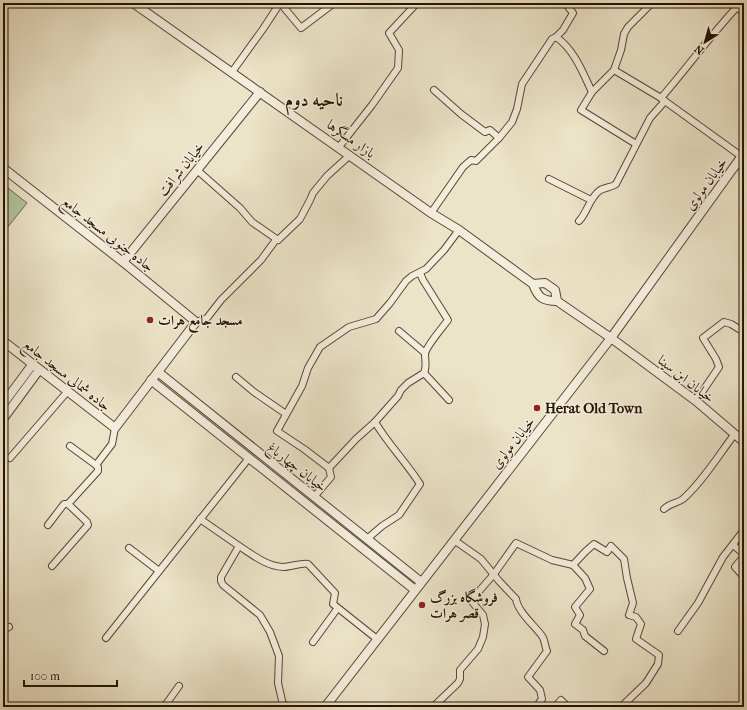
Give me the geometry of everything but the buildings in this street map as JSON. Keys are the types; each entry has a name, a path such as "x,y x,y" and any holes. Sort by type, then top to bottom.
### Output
{"street":[{"name":"بازار مسگرها","path":"133,3 431,212 459,230 533,284 536,294 546,301 557,301 611,338"},
{"path":"232,72 280,4 300,28 302,28 334,3"},
{"path":"339,147 398,68 399,50 389,33 417,3"},
{"path":"431,212 463,167 471,160 476,160 499,138 512,122 517,109 522,84 552,39 563,30 573,13 565,3"},
{"path":"636,144 582,110 592,92 614,70 622,50 624,34 628,27 652,3"},
{"path":"579,221 584,216 592,200 599,191 612,187 616,184 650,118 714,32 737,5 744,13"},
{"path":"556,37 563,41 572,53 592,92"},
{"path":"614,70 663,99 743,154"},
{"path":"434,90 461,114 485,132 490,130 499,138"},
{"name":"خیابان شرافت","path":"123,262 260,92"},
{"name":"خیابان مولوی","path":"325,707 611,338 743,154"},
{"path":"96,465 112,444 115,428 196,322 208,318 221,300 262,260 275,241 278,240 300,219 312,193 327,176 350,155"},
{"name":"جاده جنوبی مسجد جامع","path":"3,168 123,262 196,322"},
{"path":"197,170 240,208 252,222 278,240"},
{"path":"548,179 592,200"},
{"path":"314,496 331,477 329,468 277,431 302,386 308,368 320,347 348,327 376,319 406,282 412,276 426,269 444,250 459,230"},
{"path":"329,468 356,439 375,422 408,383 424,373 426,364 425,353 436,334 448,320 420,273"},
{"name":"بازار مسگرها","path":"533,284 545,283 555,290 557,301"},
{"path":"696,401 719,367 716,359 703,338 724,322 739,329 744,325"},
{"path":"399,331 425,353"},
{"name":"خیابان ابن سینا","path":"611,338 696,401 744,442"},
{"name":"جاده شمالی مسجد جامع","path":"3,341 115,428"},
{"path":"3,404 35,367"},
{"path":"3,418 35,367"},
{"name":"خیابان چهارباغ","path":"158,372 421,582"},
{"path":"424,373 449,400"},
{"path":"236,377 286,414"},
{"name":"خیابان چهارباغ","path":"151,380 415,590"},
{"path":"10,458 67,392"},
{"path":"367,539 382,526 399,515 420,484 411,470 385,438 375,422"},
{"path":"664,509 669,504 682,500 701,479 734,435"},
{"path":"48,525 64,504 68,504 98,471 98,467 96,465 70,446"},
{"path":"106,638 249,458"},
{"path":"52,566 88,525 87,522 68,504"},
{"path":"200,519 239,546 270,564 283,567 298,566 304,563 308,564 335,593 333,604 337,609 378,639"},
{"path":"678,630 698,603 723,557 744,530"},
{"path":"454,540 481,559 516,599 527,619 543,638 547,651 528,677 540,690 542,699 539,703 540,707"},
{"path":"432,707 458,683 460,679 460,670 478,649 483,637 485,624 483,615 472,603 474,597 494,574 516,543 552,560 573,565 585,578 590,589 575,607 580,615 575,624 583,630 585,636 604,651"},
{"path":"573,565 594,544 607,552 611,546 620,553 624,559 633,603 630,615 636,617 641,624 636,639 659,655 658,664 646,683 622,707"},
{"path":"733,545 744,555 735,567 744,577"},
{"path":"239,546 221,577 221,581 223,585 260,615 270,632 279,656 278,683 283,706"},
{"path":"128,548 160,571"},
{"path":"313,642 337,609"},
{"path":"3,630 9,627"},
{"path":"164,707 179,686"},
{"path":"555,707 561,700 565,704"}],"green space":[{"path":"3,184 27,203 3,233"}],"place":[{"name":"مسجد جامع هرات","path":"150,320"},
{"name":"Herat Old Town","path":"537,408"},
{"name":"فروشگاه بزرگ قصر هرات","path":"422,605"}],"district":[{"name":"ناحیه دوم","path":"314,100"}]}
